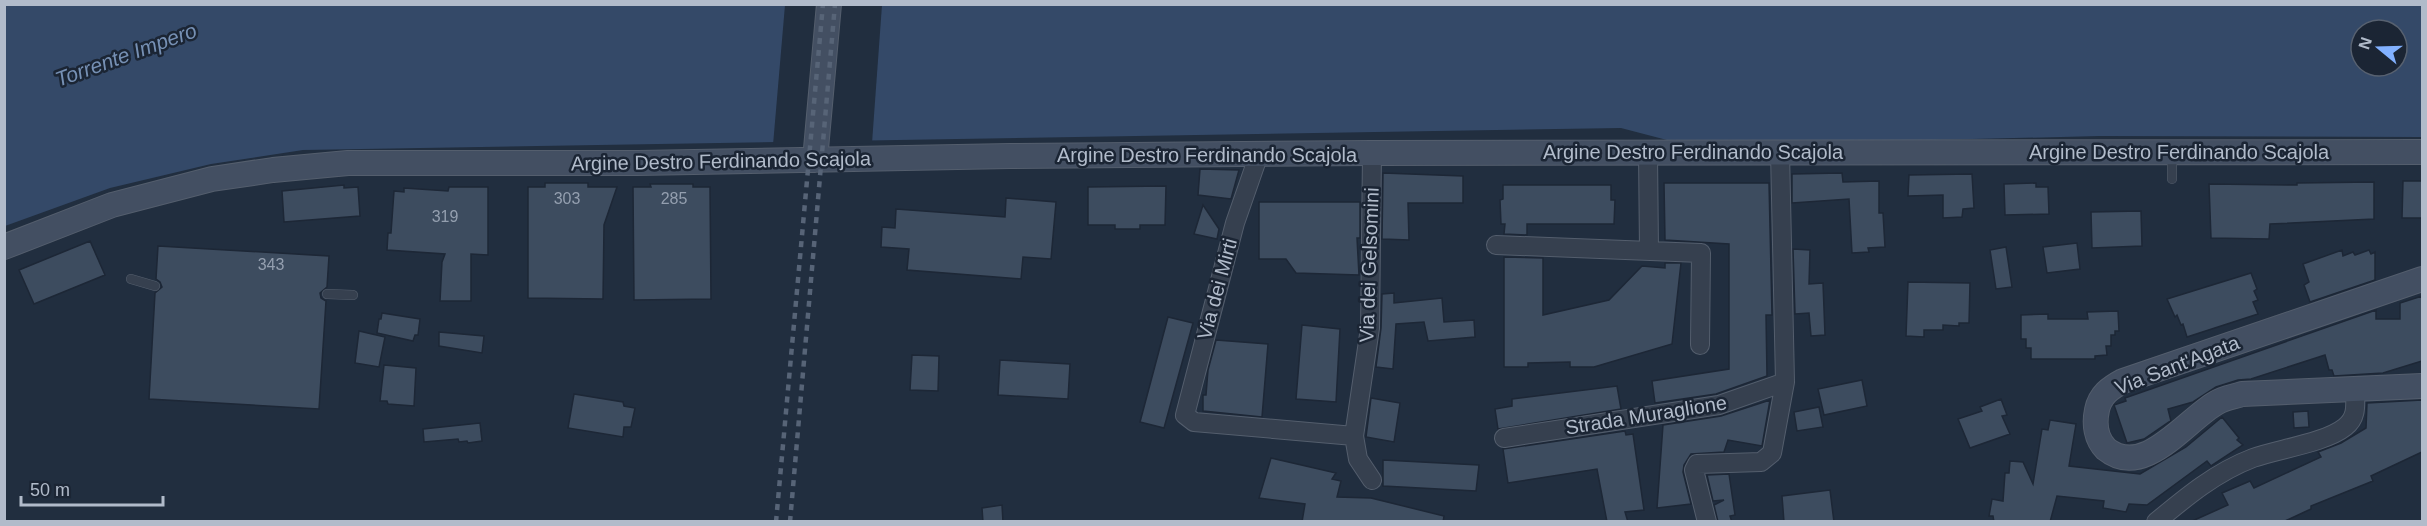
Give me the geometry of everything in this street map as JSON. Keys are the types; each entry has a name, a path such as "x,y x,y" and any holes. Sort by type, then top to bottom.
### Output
{"main road":[{"path":"815,160 829,4"},
{"name":"Argine Destro Ferdinando Scajola","path":"4,247 112,205 212,179 273,170 348,163 534,164 1372,153 2422,152"},
{"name":"Via Sant'Agata","path":"2422,279 2123,381 2106,391 2101,398 2096,417 2097,433 2099,440 2112,453 2130,458 2138,457 2156,450 2205,410 2227,398 2242,394 2422,386"}],"street":[{"path":"1707,522 1694,470 1697,464 1761,462 1772,453 1785,382 1780,152"},
{"name":"Via dei Gelsomini","path":"1372,153 1370,328 1354,436 1358,459 1372,480"},
{"path":"1648,153 1649,251"},
{"name":"Via dei Mirti","path":"1259,154 1235,223 1185,415 1194,422 1354,436"},
{"path":"1496,245 1701,253 1700,345"},
{"name":"Strada Muraglione","path":"1504,438 1719,405 1785,382"},
{"path":"2156,522 2217,475 2233,466 2318,439 2345,427 2353,420 2355,413 2355,389"}],"lane":[{"path":"2172,152 2172,179"},
{"path":"131,279 155,286"},
{"path":"327,294 353,295"}],"water":[{"name":"Torrente Impero","path":"5,5 2422,5 2422,137 2099,136 1690,146 1621,128 303,150 211,164 110,188 5,226"}],"pier":[{"path":"785,5 882,5 872,143 773,145"}],"building":[{"path":"1200,169 1239,170 1231,199 1198,195"},
{"path":"1383,173 1463,176 1463,203 1408,203 1409,240 1382,239"},
{"path":"1842,173 1843,182 1879,181 1879,213 1883,213 1885,247 1868,248 1869,252 1852,253 1849,199 1792,203 1792,174"},
{"path":"1972,174 1974,208 1963,209 1962,217 1943,218 1943,195 1908,196 1909,175"},
{"path":"2403,181 2422,181 2422,218 2402,218"},
{"path":"2374,182 2374,219 2270,224 2269,239 2211,238 2209,184 2297,185 2297,183"},
{"path":"545,183 588,183 588,187 617,187 604,225 603,299 528,298 528,187 545,187"},
{"path":"1664,183 1769,183 1772,315 1766,315 1767,376 1716,394 1655,403 1652,381 1729,369 1729,244 1665,240"},
{"path":"2036,183 2036,187 2048,187 2049,214 2005,215 2004,184"},
{"path":"650,184 693,184 693,187 710,187 711,299 634,300 633,187 651,187"},
{"path":"344,185 344,188 358,187 360,216 284,222 282,191"},
{"path":"1503,185 1611,185 1611,200 1615,200 1614,224 1527,224 1527,235 1504,234 1505,224 1501,224 1500,200 1503,199"},
{"path":"1166,186 1165,225 1140,225 1140,229 1115,229 1115,225 1088,225 1088,187"},
{"path":"449,187 488,187 488,255 471,254 471,301 440,301 442,262 445,254 387,250 388,233 391,233 394,191 404,192 404,188 448,191"},
{"path":"1006,198 1056,202 1051,259 1023,257 1021,279 907,270 909,249 881,247 882,227 895,228 896,209 1005,217"},
{"path":"1259,202 1360,202 1360,238 1357,238 1359,275 1296,273 1286,259 1259,259"},
{"path":"1203,205 1219,229 1217,239 1194,234"},
{"path":"2141,211 2142,246 2092,248 2091,212"},
{"path":"90,241 105,275 34,304 19,270"},
{"path":"2077,243 2080,269 2047,273 2043,247"},
{"path":"158,246 329,256 327,287 320,293 321,298 326,301 319,409 149,399 155,293 162,287 156,279"},
{"path":"2006,247 2012,287 1996,289 1990,250"},
{"path":"1793,249 1810,250 1809,284 1823,283 1825,335 1811,336 1809,313 1795,314"},
{"path":"2342,250 2343,256 2369,250 2371,254 2375,252 2375,280 2310,302 2304,285 2309,282 2303,264"},
{"path":"1504,257 1543,258 1543,315 1609,300 1642,266 1665,268 1665,263 1681,263 1672,344 1594,367 1570,367 1570,362 1528,363 1528,367 1504,367"},
{"path":"2251,273 2257,289 2254,291 2258,300 2253,302 2258,314 2187,337 2183,324 2181,325 2177,315 2175,317 2167,299"},
{"path":"1908,282 1970,283 1969,323 1959,323 1959,326 1943,325 1943,330 1924,330 1924,337 1906,336"},
{"path":"1394,293 1394,303 1442,298 1444,322 1474,320 1475,337 1428,341 1424,322 1396,324 1393,369 1376,367 1382,294"},
{"path":"2422,296 2422,361 2383,373 2334,376 2332,370 2329,370 2325,355 2251,379 2238,380 2216,387 2193,402 2168,409 2171,421 2144,439 2127,443 2114,405 2126,401 2125,398 2376,310 2376,319 2400,319 2400,303"},
{"path":"2118,311 2119,331 2111,335 2111,346 2106,346 2107,355 2095,356 2095,359 2031,359 2031,348 2026,348 2026,339 2021,339 2021,315 2048,314 2048,319 2088,319 2087,312"},
{"path":"382,313 420,319 418,335 415,335 413,341 377,333"},
{"path":"1168,317 1193,323 1164,428 1140,422"},
{"path":"1302,325 1340,329 1336,402 1296,399"},
{"path":"359,331 385,337 379,367 355,363"},
{"path":"439,332 484,336 482,353 439,346"},
{"path":"1216,340 1268,344 1262,417 1203,411 1203,395 1206,395 1208,370"},
{"path":"912,355 939,356 938,391 910,390"},
{"path":"1000,360 1070,364 1068,399 998,395"},
{"path":"384,365 416,368 414,406 388,404 387,401 380,401"},
{"path":"1862,380 1867,406 1824,415 1818,389"},
{"path":"1617,386 1621,409 1498,429 1495,409 1512,406 1512,399"},
{"path":"574,394 623,402 624,406 635,408 631,427 624,427 623,437 568,428"},
{"path":"1371,398 1400,403 1394,442 1366,437"},
{"path":"2001,399 2007,415 2002,416 2010,434 1970,448 1958,419 1982,411 1980,407"},
{"path":"1770,400 1762,446 1728,440 1724,452 1691,454 1684,465 1683,472 1691,504 1657,508 1663,425 1721,416"},
{"path":"2422,400 2422,452 2371,476 2373,481 2311,506 2311,509 2283,522 2190,522 2228,505 2222,493 2250,481 2254,488 2321,457 2318,452 2341,443 2366,428 2367,403"},
{"path":"1819,407 1823,427 1797,431 1794,412"},
{"path":"2308,411 2309,427 2294,428 2293,412"},
{"path":"2222,417 2239,438 2237,440 2243,445 2211,466 2207,461 2147,505 2129,504 2126,512 2103,508 2104,501 2057,496 2050,522 1994,522 1993,516 1989,516 1992,499 2003,501 2005,473 2009,473 2010,461 2023,462 2033,484 2042,429 2048,430 2050,420 2076,424 2069,466 2140,474 2186,447"},
{"path":"480,423 482,441 468,443 467,441 459,442 458,439 424,442 423,429"},
{"path":"1625,431 1626,435 1633,434 1644,510 1625,512 1628,522 1607,522 1597,469 1508,483 1503,449"},
{"path":"1271,458 1336,473 1332,479 1341,481 1337,497 1371,498 1444,516 1443,522 1302,522 1305,504 1259,498"},
{"path":"1383,460 1479,465 1476,491 1383,486"},
{"path":"1729,474 1735,515 1730,516 1732,522 1718,522 1714,505 1724,500 1713,501 1707,475"},
{"path":"1830,490 1834,522 1784,522 1782,496"},
{"path":"1002,505 1003,522 983,522 982,508"}],"railway":[{"path":"776,522 823,4"},
{"path":"790,522 835,4"}]}
